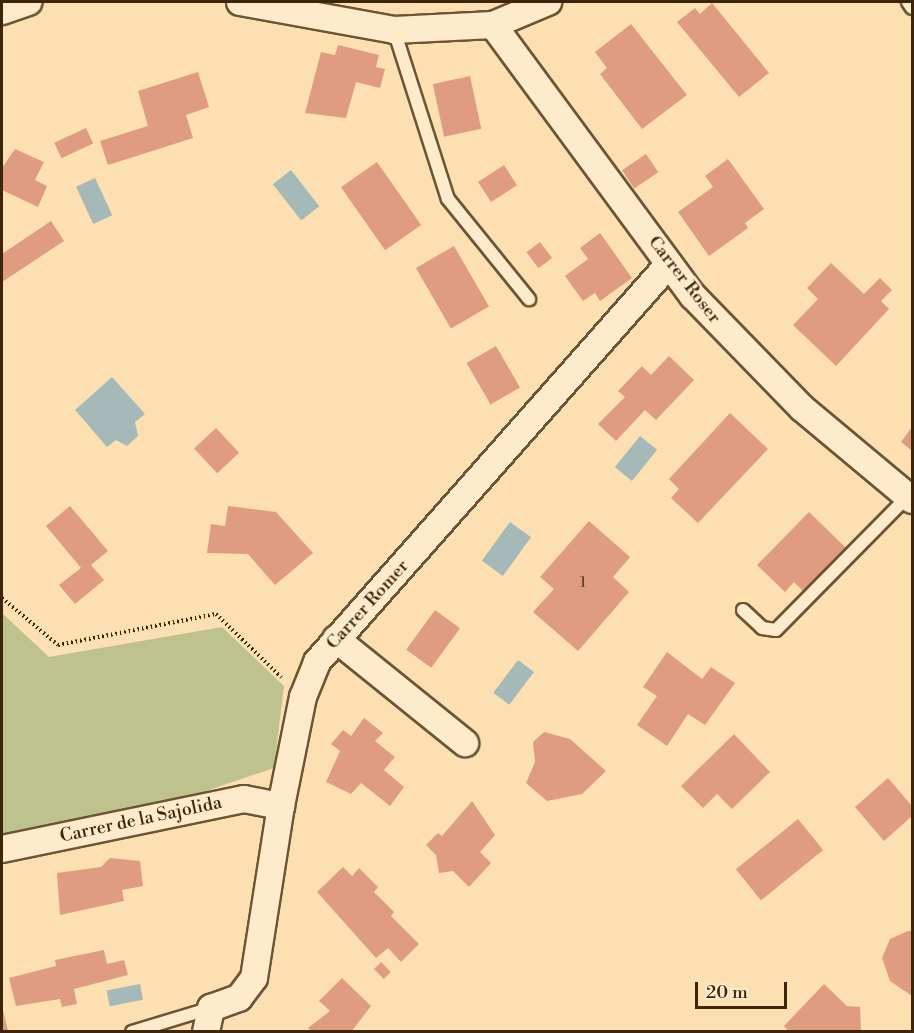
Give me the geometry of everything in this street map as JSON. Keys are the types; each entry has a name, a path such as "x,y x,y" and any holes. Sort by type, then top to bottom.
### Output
{"street":[{"path":"2,10 28,2"},
{"path":"240,2 394,30 493,25 548,2"},
{"name":"Carrer Roser","path":"493,25 669,264 731,338 802,408 910,499"},
{"name":"Carrer Romer","path":"209,1020 239,998 254,978 281,806 303,697 317,662 669,264"},
{"path":"336,639 465,743"},
{"name":"Carrer de la Sajolida","path":"2,849 244,799 281,806"}],"lane":[{"path":"908,2 912,8"},
{"path":"394,30 448,199 529,299"},
{"path":"743,610 762,628 776,630 910,499"},
{"name":"Carrer Romer","path":"132,1032 209,1020"}],"path":[{"path":"2,598 58,645 216,614 303,697"}],"green space":[{"path":"2,613 49,657 222,627 284,686 274,768 176,801 2,838"}],"shaded area":[{"path":"291,170 319,206 301,220 273,184"},
{"path":"95,178 112,215 93,224 76,187"},
{"path":"112,377 145,414 135,422 138,436 127,446 116,440 107,447 75,410"},
{"path":"640,436 657,450 632,481 615,467"},
{"path":"510,522 531,537 503,576 482,561"},
{"path":"518,660 534,672 509,705 493,693"},
{"path":"140,984 143,1000 110,1006 107,990"}],"building":[{"path":"712,3 769,73 739,97 677,22 695,8 700,14"},
{"path":"631,24 687,95 642,129 600,74 607,68 595,52"},
{"path":"338,45 379,55 376,67 385,69 380,88 356,82 346,118 305,113 321,52 335,55"},
{"path":"198,72 209,107 186,115 193,138 108,165 100,141 148,126 138,91"},
{"path":"470,76 481,129 444,137 433,84"},
{"path":"86,128 93,143 61,158 54,143"},
{"path":"15,149 44,162 35,180 47,186 38,207 2,190 2,168"},
{"path":"646,154 658,172 634,188 622,170"},
{"path":"728,159 764,209 745,223 748,228 709,256 678,212 713,187 705,176"},
{"path":"377,162 421,225 385,250 341,187"},
{"path":"504,165 517,185 491,202 478,182"},
{"path":"51,221 64,241 2,282 2,254"},
{"path":"600,233 632,278 600,301 595,293 583,301 565,276 588,259 580,248"},
{"path":"540,242 552,258 538,268 526,252"},
{"path":"454,246 489,307 451,329 416,268"},
{"path":"831,263 864,294 880,278 892,290 881,301 889,309 836,366 793,325 818,299 807,288"},
{"path":"496,346 520,388 491,405 467,363"},
{"path":"669,356 694,380 656,420 645,410 616,441 598,424 625,397 618,391 642,366 651,375"},
{"path":"730,413 768,449 698,523 671,498 679,489 669,479"},
{"path":"912,427 912,451 901,442"},
{"path":"216,428 239,453 217,473 194,448"},
{"path":"70,506 108,551 91,565 104,580 75,604 59,585 81,568 46,526"},
{"path":"228,506 276,512 313,553 275,585 248,554 207,553 211,524 225,526"},
{"path":"809,512 846,548 804,592 794,582 785,592 757,565"},
{"path":"589,521 630,557 613,577 629,592 578,651 533,612 554,589 540,577"},
{"path":"435,610 460,628 431,668 406,650"},
{"path":"667,652 702,679 711,667 735,683 705,725 688,714 667,746 637,725 657,696 643,687"},
{"path":"364,718 383,733 375,741 395,757 384,770 404,787 390,806 361,783 351,794 326,782 340,751 331,744 343,730 351,736"},
{"path":"544,732 570,739 606,771 582,794 547,801 526,783 535,762 533,742"},
{"path":"734,734 770,772 732,809 717,794 703,808 681,786"},
{"path":"888,778 912,806 912,816 884,841 855,807"},
{"path":"472,801 495,835 480,852 491,863 469,887 453,871 439,873 436,855 426,845 438,833 442,836"},
{"path":"798,819 823,850 761,900 736,869"},
{"path":"110,858 140,861 143,886 122,890 124,901 60,915 57,873 101,867"},
{"path":"343,867 352,876 359,868 378,887 374,892 394,912 391,916 419,944 401,962 388,948 376,958 317,892"},
{"path":"912,931 912,996 890,981 882,958 890,939"},
{"path":"104,950 107,964 124,960 128,975 74,989 77,1004 62,1007 60,999 16,1006 9,978 56,966 55,960"},
{"path":"381,962 391,972 384,979 374,969"},
{"path":"342,978 371,1006 351,1032 312,1032 308,1028 330,1011 319,1001"},
{"path":"824,984 847,1006 860,1007 861,1032 789,1032 784,1026"},
{"path":"2,1006 8,1031 5,1032 2,1032"}]}
